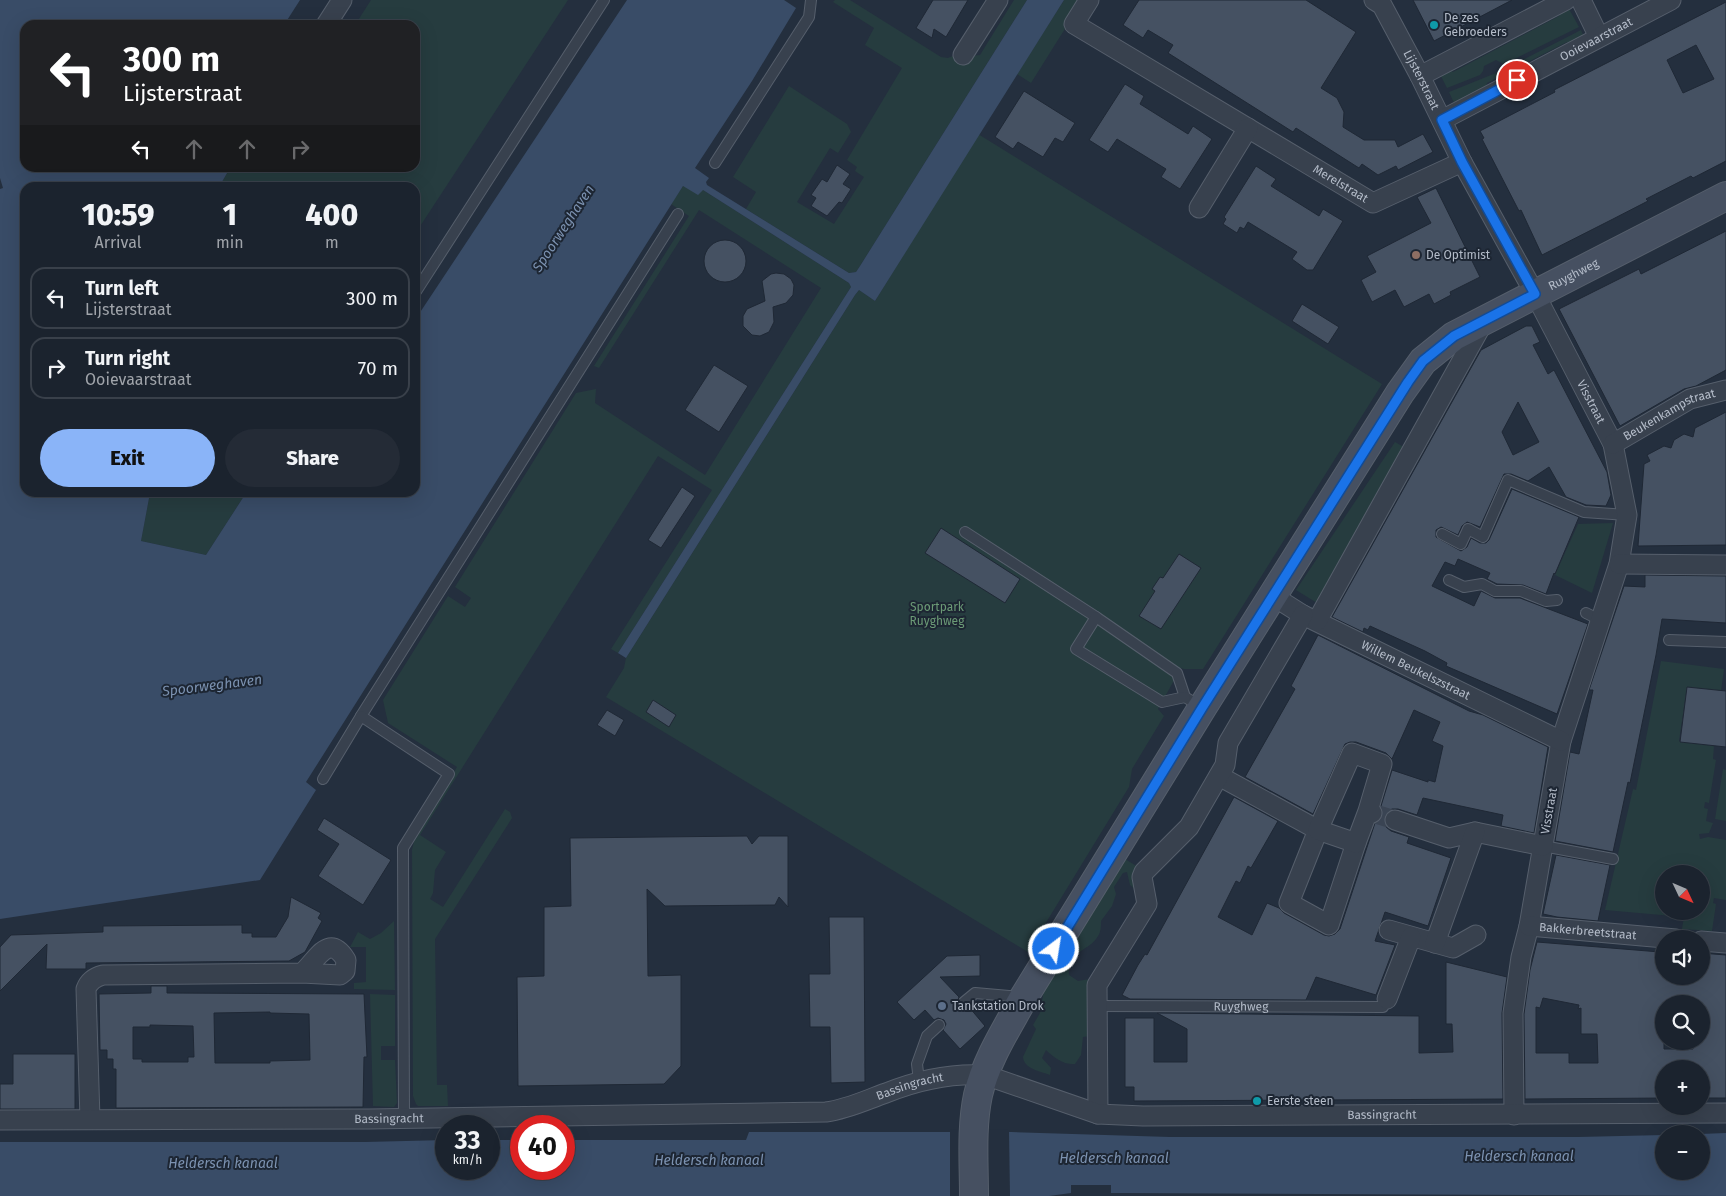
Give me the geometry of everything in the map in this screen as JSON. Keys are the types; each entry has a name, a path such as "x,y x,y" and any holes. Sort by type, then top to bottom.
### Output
{"street":[{"path":"329,20 342,0"},
{"path":"963,55 998,0"},
{"name":"Merelstraat","path":"1089,0 1074,24 1373,203 1462,162"},
{"name":"Lijsterstraat","path":"1374,0 1382,5 1420,76 1462,162 1535,294"},
{"path":"1420,76 1566,0"},
{"path":"1581,0 1600,37"},
{"name":"Ooievaarstraat","path":"1442,120 1671,0"},
{"path":"1199,208 1248,128"},
{"name":"Ruyghweg","path":"992,1196 978,1094 995,1050 1193,702 1273,596 1400,394 1423,361 1454,336 1726,196"},
{"name":"Visstraat","path":"1514,1115 1513,1012 1521,957 1529,926 1561,741 1593,616 1619,564 1627,515 1613,444 1535,294"},
{"path":"1098,1114 1097,985 1147,904 1142,877 1144,872 1188,830 1227,762 1228,743 1310,618 1484,320"},
{"name":"Beukenkampstraat","path":"1613,444 1690,399 1726,390"},
{"path":"1619,564 1726,565"},
{"name":"Willem Beukelszstraat","path":"1273,596 1310,618 1561,741"},
{"path":"1352,753 1382,764 1370,812 1356,843 1329,925 1289,903 1312,827 1352,753"},
{"path":"1220,776 1312,827 1356,843"},
{"path":"1395,820 1449,838 1475,832 1543,846"},
{"path":"1434,943 1475,832"},
{"name":"Bakkerbreetstraat","path":"1529,926 1655,937"},
{"path":"1389,930 1452,948 1476,935"},
{"path":"1385,1003 1411,937"},
{"path":"1710,942 1726,943"},
{"path":"90,1119 86,989 88,984 96,977 103,975 302,974"},
{"name":"Bassingracht","path":"0,1120 404,1118 826,1112 847,1108 919,1081 956,1074 985,1075 1098,1114 1143,1116 1726,1113"},
{"name":"Ruyghweg","path":"974,1196 982,1121"}],"lane":[{"path":"420,285 604,0"},
{"path":"715,163 809,17 810,0"},
{"path":"323,779 678,214"},
{"path":"1442,534 1460,544 1468,529 1483,536 1508,480 1584,512 1627,515"},
{"path":"965,532 1096,617 1177,674 1193,702 1162,702 1076,649 1096,617"},
{"path":"1449,580 1464,587 1482,584 1495,590 1520,591 1546,601 1557,600"},
{"path":"1669,640 1726,642"},
{"path":"361,716 449,774 403,848 404,1118"},
{"path":"1543,846 1613,860"},
{"path":"964,1002 975,993 1024,997"},
{"name":"Ruyghweg","path":"1097,1006 1385,1003"},
{"path":"919,1081 917,1064 927,1036 939,1025"}],"green space":[{"path":"371,0 568,0 420,226 420,182 222,182 228,172 420,172 420,20 358,20"},
{"path":"835,0 850,0 941,57 948,58 957,54 980,55 1014,0 1027,0 860,266 856,272 849,273 746,209 756,192 733,177 789,86 847,124 851,132 838,153 830,148 797,202 834,224 864,177 855,171 857,167 847,160 902,68 865,45 874,28 833,2"},
{"path":"1064,0 1083,0 1031,83 1017,74"},
{"path":"1568,7 1579,27 1504,64 1496,60 1484,66 1480,75 1447,88 1440,74 1446,68 1453,72 1559,16 1561,8"},
{"path":"1581,30 1584,37 1575,45 1567,42 1487,83 1485,91 1457,104 1454,103 1449,92 1501,71"},
{"name":"Sportpark Ruyghweg","path":"978,134 1382,384 1203,669 1181,668 1158,709 1164,716 1132,769 1129,787 1028,952 606,697 624,668 626,658 855,295 859,290 875,301"},
{"path":"683,186 703,190 849,283 851,287 618,653 611,649 712,490 658,456 420,835 446,852 435,870 433,893 430,899 443,907 505,809 510,812 512,818 435,939 437,1085 447,1085 448,1106 418,1106 413,1096 412,850 414,841 422,828 420,827 457,767 388,723 383,700 448,596 465,607 471,598 455,587 576,393 596,389 595,403 705,475 821,288 699,210 599,368 594,366 689,216 671,204"},
{"path":"1395,442 1409,450 1322,606 1296,590"},
{"path":"149,497 243,497 206,555 141,541"},
{"path":"1613,523 1592,593 1555,575 1578,524"},
{"path":"1661,661 1724,669 1721,691 1687,687 1679,741 1714,746 1713,759 1716,760 1709,803 1705,802 1704,808 1708,809 1706,821 1713,823 1709,833 1699,834 1700,839 1708,837 1726,840 1726,900 1714,898 1713,903 1716,904 1712,931 1682,929 1684,920 1710,920 1710,865 1655,865 1655,914 1605,910 1633,789 1636,790"},
{"path":"1723,769 1726,770 1726,821 1715,819"},
{"path":"1125,859 1138,867 1137,891 1130,885 1127,872 1123,873 1114,887 1116,894 1112,906 1101,921 1099,934 1094,941 1075,956 1069,967 1069,975 1078,981 1090,979 1090,1036 1083,1037 1081,1055 1075,1064 1059,1060 1046,1050 1042,1058 1051,1068 1050,1075 1033,1069 1026,1064 1023,1057 1036,1029 1033,1025 1040,1013 1044,990"},
{"path":"394,921 395,990 354,989 354,983 366,982 366,947 350,947 358,932 370,939 381,933"},
{"path":"370,994 395,995 395,1046 381,1046 381,1060 395,1060 397,1103 394,1107 373,1106"}],"water":[{"name":"Spoorweghaven","path":"0,0 300,0 287,20 20,20 20,172 228,172 222,182 20,182 20,497 149,497 141,541 206,555 243,497 420,497 420,312 627,0 784,0 796,8 752,81 695,168 709,178 706,182 707,185 849,273 856,272 860,266 1027,0 1064,0 875,301 859,290 855,295 626,658 618,653 851,287 849,283 703,190 698,195 683,186 306,782 316,790 260,880 0,919 0,189 3,188 0,178"},
{"name":"Heldersch kanaal","path":"749,1132 1011,1132 1170,1137 1578,1137 1655,1135 1655,1180 1710,1180 1710,1134 1726,1133 1726,1196 1111,1193 1111,1185 1071,1185 1071,1193 1049,1196 0,1196 0,1142 435,1140 435,1180 500,1180 500,1140 510,1140 510,1180 575,1180 575,1140 746,1140"}],"pier":[{"path":"950,1129 1009,1130 1010,1196 950,1196"}],"building":[{"path":"933,0 968,0 946,37 934,29 932,38 916,28"},
{"path":"1139,0 1306,0 1356,32 1321,88 1337,98 1344,112 1343,127 1364,140 1395,140 1398,147 1423,134 1433,152 1398,170 1396,166 1378,175 1362,164 1359,168 1296,128 1293,132 1168,53 1173,45 1148,30 1143,38 1123,25"},
{"path":"1413,0 1512,0 1434,41"},
{"path":"1726,2 1726,161 1693,178 1691,176 1646,199 1648,201 1542,255 1521,210 1519,211 1482,139 1484,138 1480,131 1555,92 1554,90","holes":["1696,45 1714,79 1683,93 1667,60"]},
{"path":"1125,84 1144,96 1140,104 1188,134 1193,126 1212,139 1180,189 1161,177 1166,169 1117,139 1108,152 1089,140"},
{"path":"1024,91 1075,123 1063,142 1055,138 1043,157 1018,142 1013,149 995,137"},
{"path":"837,165 850,174 843,184 851,189 842,203 839,202 827,216 811,206 816,198 811,195 822,179 827,182"},
{"path":"1256,166 1276,179 1271,186 1319,216 1323,209 1343,221 1313,270 1307,270 1292,259 1297,252 1248,222 1244,229 1240,227 1237,233 1223,224 1226,219 1224,217"},
{"path":"1436,188 1480,277 1450,292 1451,295 1434,304 1429,294 1404,307 1395,290 1372,302 1361,280 1376,272 1367,256 1431,223 1417,197"},
{"path":"1726,231 1726,370 1696,386 1684,389 1620,426 1559,309 1639,269 1641,274"},
{"path":"721,240 729,240 740,246 746,261 740,276 729,282 721,282 710,276 704,265 704,257 710,246"},
{"path":"771,274 784,274 791,279 794,285 793,295 786,303 773,307 774,322 769,332 760,336 752,335 743,326 743,316 747,309 765,301 762,281"},
{"path":"1302,304 1339,327 1328,344 1292,321"},
{"path":"1526,326 1532,326 1540,342 1533,345 1548,374 1554,370 1607,472 1611,495 1606,506 1586,505 1566,497 1549,467 1528,481 1511,474 1504,474 1480,527 1467,522 1462,526 1458,535 1441,527 1436,530 1436,537 1461,551 1467,547 1471,538 1480,543 1486,543 1512,489 1579,517 1546,594 1523,585 1497,584 1487,579 1490,573 1458,559 1455,566 1445,562 1432,586 1474,606 1481,591 1495,598 1520,598 1588,624 1557,714 1446,666 1447,663 1425,651 1370,626 1368,630 1364,628 1363,632 1332,617 1481,350","holes":["1518,402 1539,442 1513,455 1502,432"]},
{"path":"714,365 748,386 719,432 685,410"},
{"path":"1726,412 1726,545 1638,546 1644,464 1650,461 1647,455 1664,446 1671,448 1674,440 1684,434 1693,437 1695,428"},
{"path":"682,487 695,496 661,548 648,540"},
{"path":"941,528 1020,579 1005,603 925,553"},
{"path":"1179,554 1201,568 1161,629 1139,616 1155,591 1152,589 1160,577 1163,578"},
{"path":"1645,575 1726,576 1726,623 1662,619 1630,783 1628,782 1613,852 1555,841 1570,752 1579,754 1593,690 1589,690 1624,586 1645,587"},
{"path":"1318,635 1469,711 1483,715 1548,747 1534,833 1501,826 1503,815 1423,798 1417,815 1398,809 1392,809 1387,812 1384,822 1386,827 1391,831 1409,837 1407,843 1451,858 1428,926 1385,912 1375,941 1395,945 1376,995 1316,977 1306,1000 1130,999 1122,995 1138,965 1145,954 1147,955 1234,797 1278,821 1251,868 1248,866 1240,883 1236,881 1218,917 1252,935 1267,903 1329,936 1335,934 1340,929 1375,823 1382,818 1381,806 1392,770 1428,782 1428,780 1435,782 1443,746 1432,741 1440,722 1414,710 1392,759 1386,753 1356,742 1345,744 1313,814 1245,777 1295,689 1291,686"},
{"path":"1687,687 1726,691 1726,747 1680,742"},
{"path":"653,700 676,715 669,727 646,712"},
{"path":"607,710 624,720 615,736 597,725"},
{"path":"324,818 391,860 363,905 318,876 339,844 317,830"},
{"path":"747,836 752,844 759,836 788,836 788,907 779,897 775,905 665,906 647,889 648,976 681,975 681,1066 664,1084 518,1086 517,977 544,976 544,907 571,906 570,838"},
{"path":"1556,855 1610,865 1598,921 1543,914"},
{"path":"291,897 321,913 318,918 322,921 305,952 289,961 86,963 86,969 46,969 47,944 0,991 0,947 11,935 103,932 103,926 242,925 242,933 252,933 252,937 276,937 288,917"},
{"path":"829,917 864,917 865,1082 831,1083 830,1027 810,1027 809,974 830,974"},
{"path":"1537,942 1655,952 1655,985 1710,985 1710,954 1726,955 1726,1098 1710,1098 1710,1060 1655,1060 1655,1098 1525,1099 1524,1014 1530,970","holes":["1543,998 1579,1005 1578,1009 1581,1008 1581,1034 1597,1034 1598,1063 1569,1063 1569,1053 1536,1053 1536,1007 1540,1008"]},
{"path":"980,955 980,976 940,977 959,997 957,1003 959,1007 965,1009 969,1007 985,1026 960,1049 943,1030 946,1024 944,1020 938,1018 934,1020 925,1010 914,1020 897,1002 947,956"},
{"path":"1446,962 1507,977 1502,1013 1503,1099 1134,1101 1134,1087 1125,1087 1125,1018 1154,1018 1154,1062 1187,1062 1187,1029 1157,1013 1419,1016 1419,1053 1453,1052 1452,1024 1446,1024"},
{"path":"151,986 167,986 167,993 364,994 367,1057 364,1057 363,1107 116,1108 116,1069 113,1069 113,1059 107,1059 107,1050 100,1050 99,994 151,993","holes":["270,1012 309,1014 310,1060 270,1061 270,1063 215,1063 214,1013","150,1025 193,1026 194,1057 188,1057 188,1062 142,1062 142,1059 133,1059 133,1027 150,1027"]},
{"path":"13,1054 75,1054 75,1109 0,1109 0,1084 13,1084"}],"tunnel":[{"path":"1372,813 1395,820"}],"place":[{"name":"De zes Gebroeders","path":"1434,25"},
{"name":"De Optimist","path":"1416,255"},
{"name":"Tankstation Drok","path":"942,1006"},
{"name":"Eerste steen","path":"1257,1101"}],"route":[{"path":"1054,949 1202,708 1400,394 1423,361 1454,336 1535,294 1462,162 1442,120 1517,80"}]}
